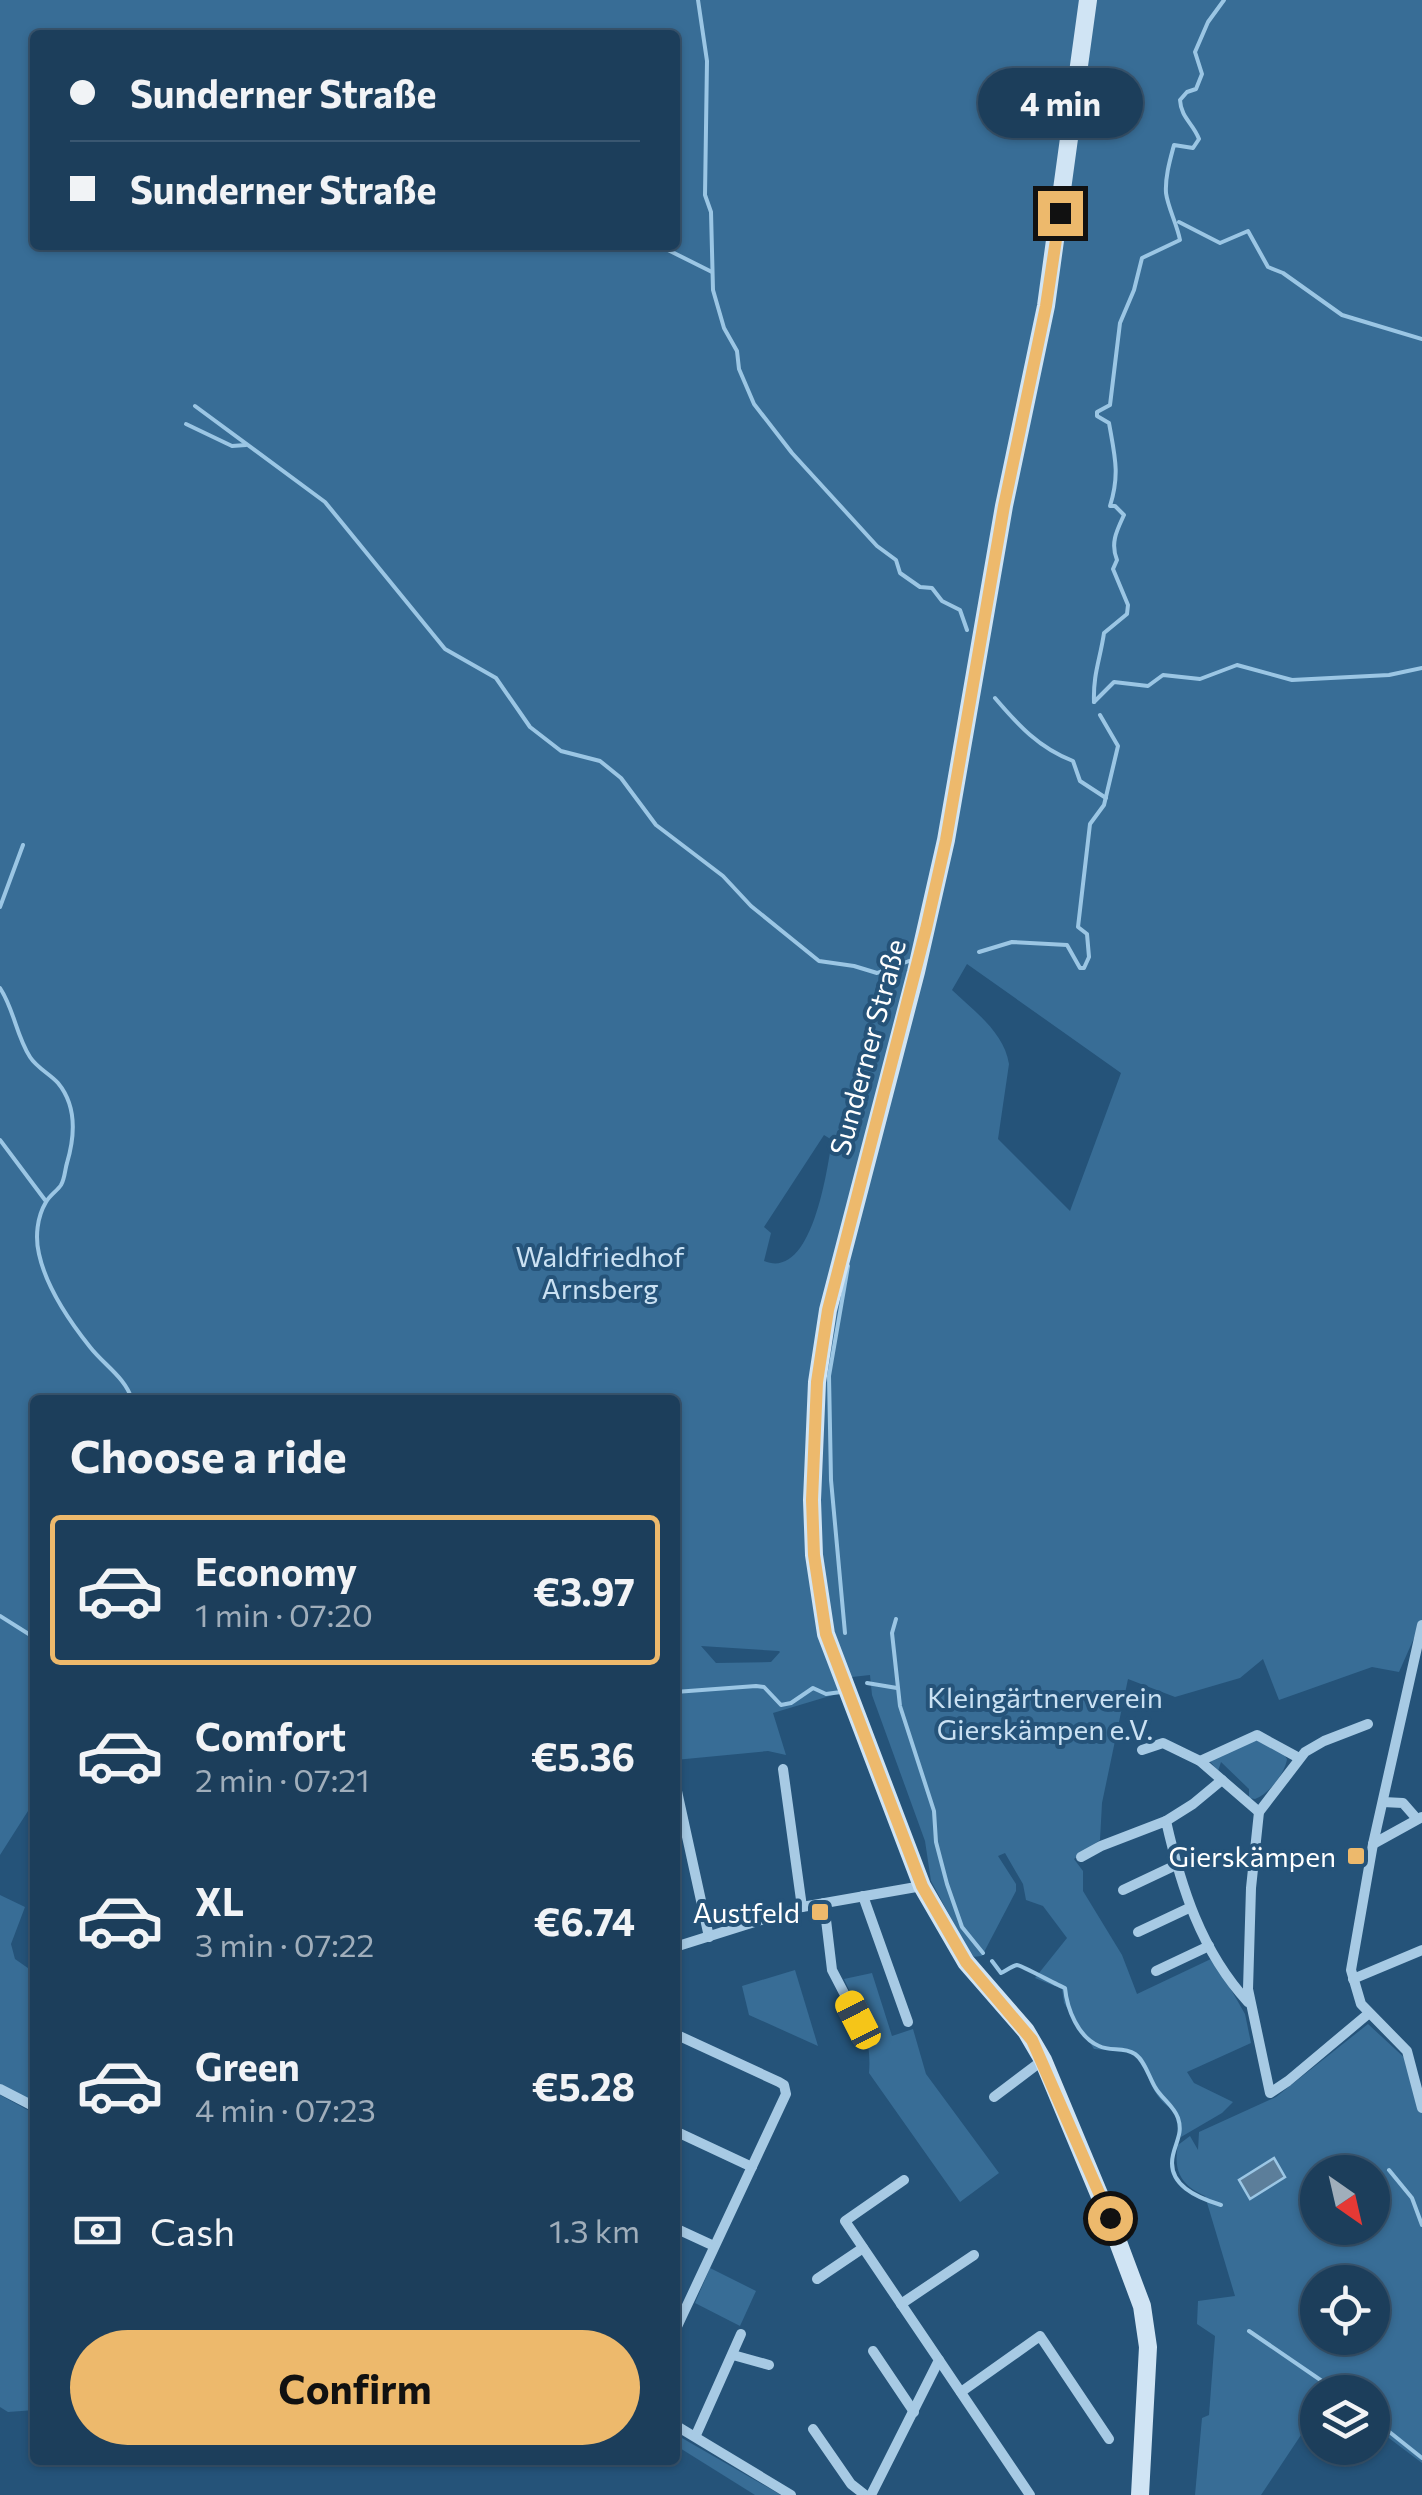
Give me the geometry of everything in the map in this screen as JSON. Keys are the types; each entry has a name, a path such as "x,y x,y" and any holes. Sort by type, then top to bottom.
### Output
{"main road":[{"name":"Sunderner Straße","path":"1088,0 1046,306 1004,506 946,840 836,1272 817,1382 812,1500 814,1555 826,1634 922,1886 966,1962 1018,2022 1043,2060 1110,2218 1142,2306 1148,2347 1140,2495"}],"street":[{"path":"1422,1625 1373,1844 1354,1944 1353,1979 1356,1996 1368,2014 1398,2039 1418,2064 1422,2108"},
{"path":"1410,1668 1422,1658"},
{"path":"1368,1724 1324,1741 1298,1758 1259,1812 1251,1888 1248,2002 1270,2092 1368,2014"},
{"path":"1200,1760 1256,1735 1298,1758"},
{"path":"1142,1750 1163,1744 1200,1760 1259,1812"},
{"path":"783,1769 802,1907"},
{"path":"1081,1857 1166,1821 1222,1780"},
{"path":"1373,1844 1420,1818 1403,1803 1383,1802"},
{"path":"680,1804 710,1938"},
{"path":"1166,1821 1190,1908 1209,1946 1248,2002"},
{"path":"1123,1890 1176,1866"},
{"path":"680,1946 802,1907 922,1886"},
{"path":"862,1896 908,2022"},
{"path":"824,1902 832,1970 858,2020"},
{"path":"1138,1932 1190,1908"},
{"path":"1156,1971 1209,1946"},
{"path":"1353,1979 1422,1950"},
{"path":"680,2036 784,2085 784,2100 680,2318"},
{"path":"994,2097 1043,2060"},
{"path":"0,2089 30,2104"},
{"path":"680,2133 752,2166"},
{"path":"904,2180 844,2221 1030,2495"},
{"path":"680,2230 714,2246"},
{"path":"817,2279 863,2248"},
{"path":"901,2304 974,2254"},
{"path":"696,2435 741,2334"},
{"path":"961,2392 1040,2336 1110,2439"},
{"path":"873,2351 914,2412"},
{"path":"733,2355 769,2365"},
{"path":"813,2430 851,2484 872,2494 939,2360"},
{"path":"680,2427 791,2495"}],"green space":[{"path":"0,0 1422,0 1422,1620 1399,1672 1372,1667 1279,1700 1263,1659 1240,1678 1175,1697 1128,1679 1102,1803 1100,1840 1074,1859 1083,1871 1083,1891 1122,1955 1137,1994 1213,1958 1245,2014 1251,2043 1187,2072 1194,2083 1233,2102 1181,2137 1178,2113 1159,2097 1142,2059 1127,2052 1094,2049 1064,2003 1062,1989 1035,1978 1067,1938 1043,1906 1026,1900 1023,1884 1005,1853 998,1856 1016,1884 1016,1891 982,1956 972,1957 931,1881 925,1841 872,1695 870,1675 852,1677 833,1695 773,1713 786,1755 768,1751 680,1760 680,1395 30,1395 30,1808 0,1855","holes":["967,964 1121,1073 1070,1211 998,1139 1009,1064 1001,1042 987,1023 952,990","824,1135 832,1140 826,1175 805,1240 794,1255 780,1263 764,1261 771,1233 764,1227","701,1646 779,1651 780,1652 771,1662 716,1663"]},
{"path":"1252,1738 1283,1753 1287,1759 1276,1782 1255,1799 1249,1798 1249,1789 1221,1762 1218,1771 1209,1760"},
{"path":"0,1895 25,1907 11,1944 15,1959 30,1970 30,2102 0,2086"},
{"path":"795,1970 818,2046 749,2015 742,1986"},
{"path":"872,1973 892,2036 913,2029 926,2074 999,2173 960,2202 869,2073 866,2036 844,1979"},
{"path":"1368,2024 1408,2061 1422,2112 1422,2463 1390,2439 1390,2375 1300,2375 1300,2436 1261,2495 1195,2495 1202,2418 1209,2415 1215,2336 1197,2324 1198,2301 1235,2296 1205,2196 1190,2187 1178,2170 1178,2145 1190,2136 1198,2150 1199,2132 1276,2097"},
{"path":"0,2095 30,2111 30,2410 8,2412 0,2407"},
{"path":"710,2268 756,2291 740,2326 695,2303"},
{"path":"680,2437 781,2495 755,2495 680,2448"}],"shaded area":[{"path":"1274,2158 1285,2177 1250,2199 1239,2180"}],"waterway":[{"path":"698,0 707,61 705,195 711,212 713,290 724,328 737,351 739,369 754,404 792,453 877,546 896,560 900,573 920,587 932,588 942,601 960,610 967,630"},
{"path":"1094,702 1104,633 1127,614 1128,605 1113,569 1117,560 1115,537 1124,515 1110,506 1116,475 1113,446 1109,423 1097,412 1110,405 1120,323 1142,258 1180,240 1166,193 1168,169 1174,145 1193,148 1199,139 1180,100 1196,89 1202,74 1195,52 1208,22 1224,0"},
{"path":"1179,222 1220,243 1248,231 1268,267 1283,273 1342,315 1422,339"},
{"path":"668,250 712,272"},
{"path":"195,406 325,502 445,649 496,678 530,727 561,751 600,761 621,778 656,825 723,876 751,906 819,961 877,973 909,961"},
{"path":"186,424 232,446 246,445"},
{"path":"1094,702 1114,682 1148,686 1163,675 1200,679 1237,665 1292,680 1389,675 1422,668"},
{"path":"995,698 1030,735 1073,761 1080,781 1106,798"},
{"path":"979,952 1012,942 1067,945 1080,968 1084,968 1089,957 1087,934 1078,927 1090,824 1104,805 1118,746 1100,715"},
{"path":"0,907 23,845"},
{"path":"0,988 30,1057 58,1083 69,1101 73,1121 63,1179 46,1202 39,1221 37,1241 42,1266 67,1315 130,1395"},
{"path":"0,1140 45,1200"},
{"path":"845,1633 831,1480 829,1376 848,1266"},
{"path":"0,1616 30,1635"},
{"path":"896,1619 892,1633 900,1706 934,1811 936,1842 947,1884 962,1927 983,1953"},
{"path":"867,1683 897,1688"},
{"path":"680,1692 764,1687 781,1705 813,1688 826,1694 841,1692"},
{"path":"992,1961 1001,1973 1017,1965 1065,1988 1071,2013 1085,2036 1099,2046 1126,2050 1138,2057 1178,2118 1174,2174 1186,2189 1221,2205"},
{"path":"1390,2171 1412,2198 1422,2225"},
{"path":"1249,2331 1313,2375"},
{"path":"1390,2432 1422,2458"}],"place":[{"name":"Gierskämpen","path":"1356,1856"},
{"name":"Austfeld","path":"820,1912"}],"route":[{"path":"1060,213 946,840 828,1310 817,1382 812,1500 814,1555 826,1634 922,1886 966,1962 1032,2040 1110,2218"}],"park label":[{"name":"Waldfriedhof Arnsberg","path":"600,1272"},
{"name":"Kleingärtnerverein Gierskämpen e.V.","path":"1045,1713"}]}
